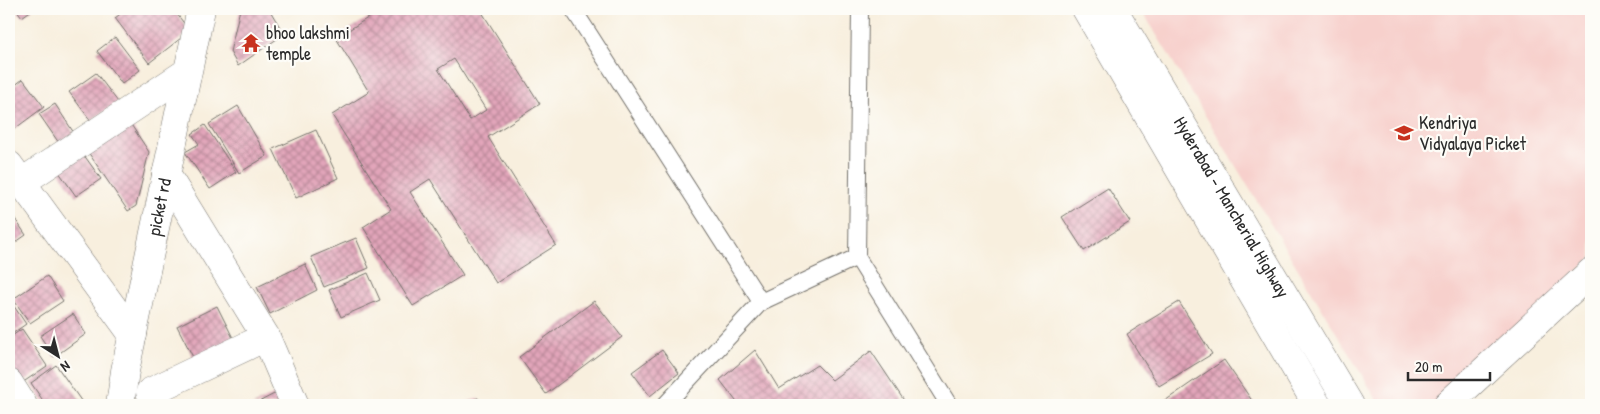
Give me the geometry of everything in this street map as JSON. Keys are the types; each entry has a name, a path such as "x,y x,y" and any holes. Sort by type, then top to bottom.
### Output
{"street":[{"name":"picket rd","path":"120,405 125,371 201,9"},
{"name":"Hyderabad - Mancherial Highway","path":"1086,9 1317,405"},
{"name":"Hyderabad - Mancherial Highway","path":"1113,9 1350,405"},
{"path":"133,335 16,173 187,72"},
{"path":"166,174 266,337 295,405"},
{"path":"1447,405 1591,272"},
{"path":"125,371 155,399 266,337"},
{"path":"9,383 23,405"}],"lane":[{"path":"574,9 761,302"},
{"path":"860,9 857,257 949,405"},
{"path":"665,405 761,302 857,257"}],"shaded area":[{"name":"Kendriya Vidyalaya Picket","path":"1141,9 1591,9 1591,258 1456,387 1434,405 1380,405"}],"building":[{"path":"16,9 33,9 22,17"},
{"path":"127,9 173,9 190,31 149,63 115,18"},
{"name":"bhoo lakshmi temple","path":"240,9 269,9 284,34 238,66 230,52"},
{"path":"382,9 480,9 540,104 488,137 556,245 496,283 430,179 410,192 463,275 413,306 363,227 391,209 332,115 369,92 336,38","holes":["454,59 486,110 470,120 438,69"]},
{"path":"115,37 140,70 122,84 97,51"},
{"path":"96,73 118,102 91,121 69,92"},
{"path":"23,79 44,107 9,133 9,90"},
{"path":"55,104 74,133 59,143 39,114"},
{"path":"238,106 267,156 239,173 209,124"},
{"path":"130,123 149,152 136,206 128,211 88,152"},
{"path":"205,125 236,172 210,189 185,152 199,144 192,134"},
{"path":"316,130 338,178 296,198 273,149"},
{"path":"81,151 101,179 76,196 56,168"},
{"path":"1108,188 1130,222 1084,251 1062,217"},
{"path":"9,210 26,235 9,247"},
{"path":"356,238 369,268 324,287 311,257"},
{"path":"305,264 317,290 270,314 257,287"},
{"path":"368,273 380,300 341,317 329,290"},
{"path":"47,276 63,301 30,323 13,299"},
{"path":"9,299 26,324 9,336"},
{"path":"594,301 622,337 546,394 519,357"},
{"path":"1179,302 1212,354 1159,386 1127,334"},
{"path":"217,306 234,340 195,361 177,326"},
{"path":"73,314 86,334 54,357 40,336"},
{"path":"22,329 47,366 22,383 9,362 9,338"},
{"path":"662,350 679,373 650,396 632,372"},
{"path":"755,350 779,389 817,365 832,380 871,351 907,405 739,405 720,380"},
{"path":"1224,360 1255,405 1159,405"},
{"path":"56,365 84,405 46,405 31,383"},
{"path":"278,392 285,405 253,405"},
{"path":"478,398 481,405 460,405"}],"place":[{"name":"bhoo lakshmi temple","path":"251,43"},
{"name":"Kendriya Vidyalaya Picket","path":"1404,133"}]}
